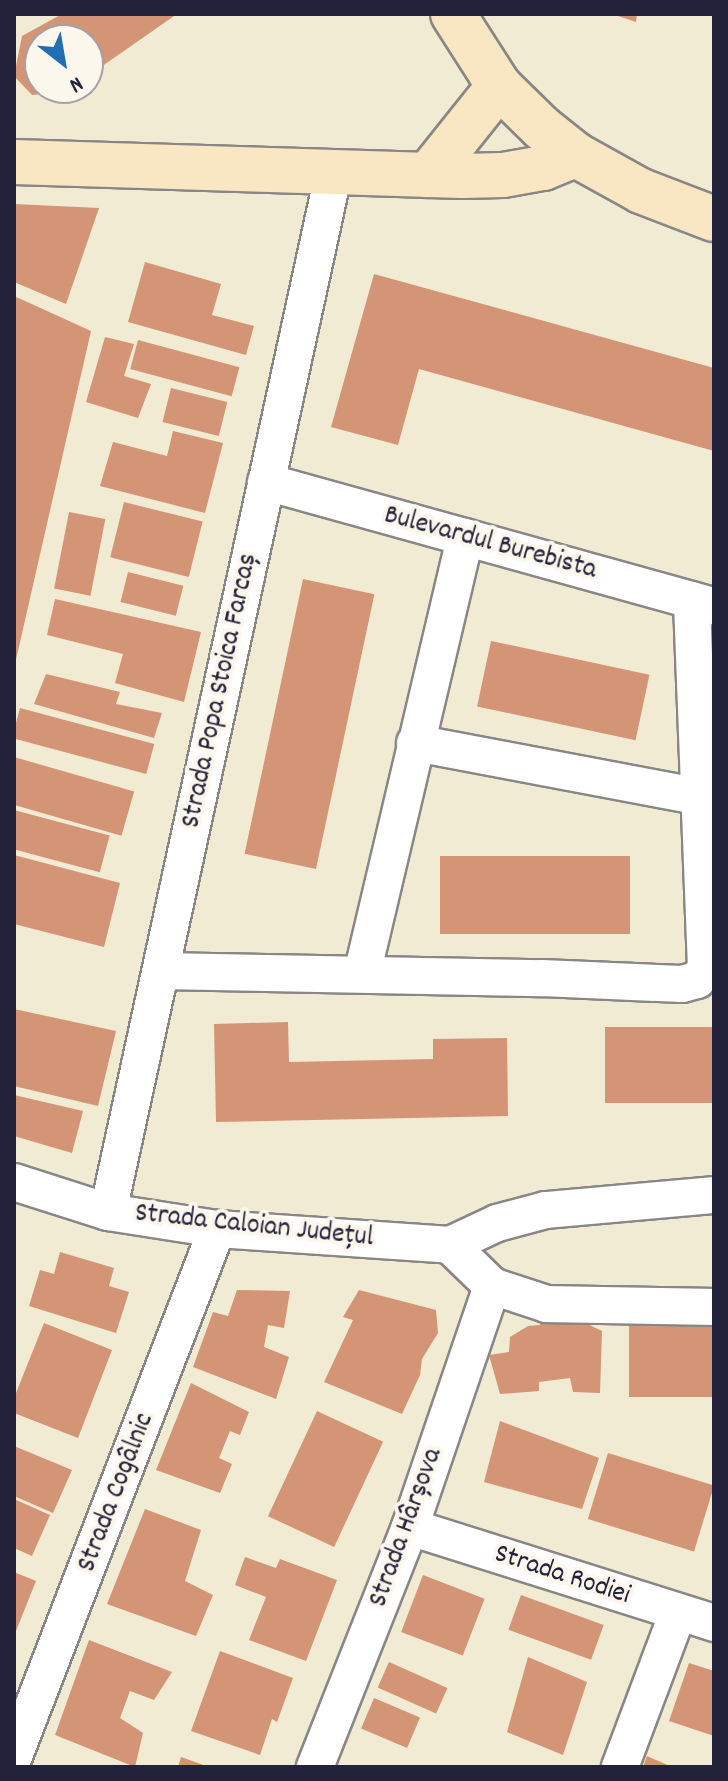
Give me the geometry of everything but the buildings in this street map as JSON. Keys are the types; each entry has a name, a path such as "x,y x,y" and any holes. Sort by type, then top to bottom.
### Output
{"street":[{"path":"453,14 499,86 542,128 576,155 641,191 714,219"},
{"path":"428,175 499,86"},
{"path":"14,162 503,175 543,168 576,155"},
{"name":"Strada Popa Stoica Farcaș","path":"108,1212 334,171"},
{"name":"Bulevardul Burebista","path":"266,482 703,603"},
{"path":"362,974 465,537"},
{"path":"161,971 682,984 697,980 706,968 700,797 703,603"},
{"path":"415,743 700,797"},
{"name":"Strada Caloian Județul","path":"14,1182 108,1212 217,1229 450,1245 497,1223 546,1210 714,1195"},
{"name":"Strada Cogâlnic","path":"14,1756 217,1229"},
{"path":"450,1245 492,1286 547,1304 714,1307"},
{"name":"Strada Hârșova","path":"315,1767 410,1527 492,1286"},
{"name":"Strada Rodiei","path":"410,1527 714,1623"},
{"path":"620,1767 678,1613"}]}
